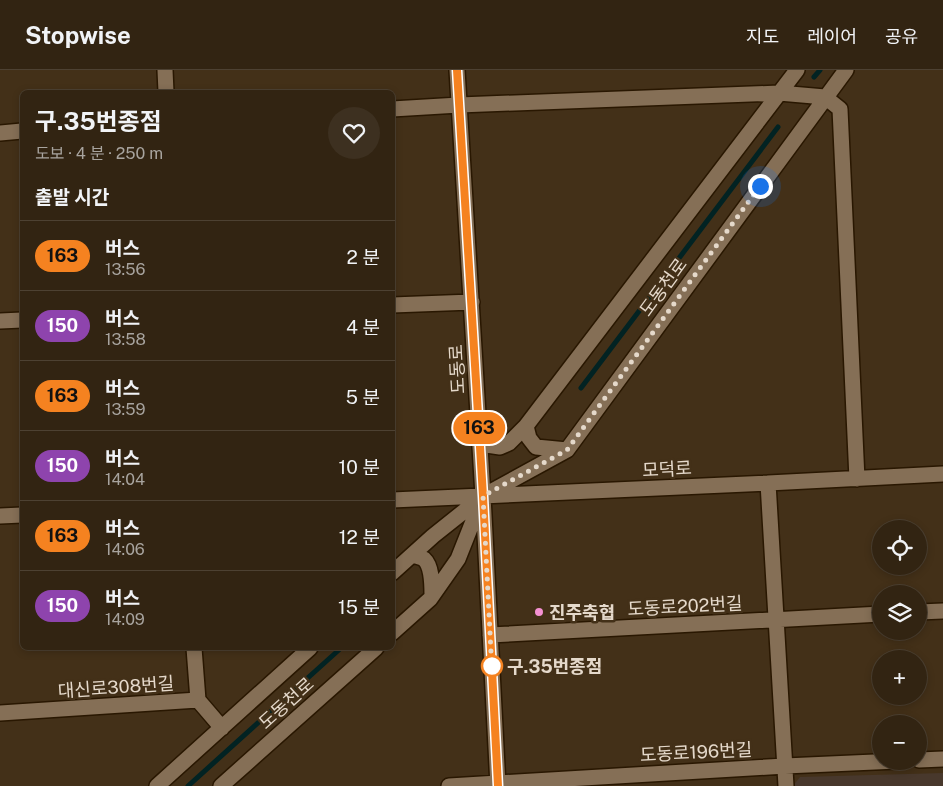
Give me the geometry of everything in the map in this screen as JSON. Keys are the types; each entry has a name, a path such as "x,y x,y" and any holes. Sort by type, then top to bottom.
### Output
{"street":[{"path":"165,70 166,90"},
{"name":"도동로","path":"457,70 472,302 498,785"},
{"name":"도동천로","path":"480,444 500,447 510,443 526,426 797,70"},
{"name":"도동천로","path":"395,570 483,496 567,450 846,70"},
{"path":"395,109 460,104 780,93 826,97 840,109 857,478"},
{"path":"0,133 20,131"},
{"path":"395,305 472,302"},
{"path":"0,321 20,320"},
{"path":"526,426 529,438 536,447 567,450"},
{"name":"모덕로","path":"395,500 943,474"},
{"path":"768,483 786,786"},
{"path":"395,629 430,599 458,559 483,496"},
{"path":"0,516 20,515"},
{"path":"412,555 423,558 427,564 432,577 432,595"},
{"path":"927,612 943,611"},
{"name":"도동로202번길","path":"490,635 872,615"},
{"path":"194,650 198,700"},
{"name":"도동천로","path":"157,786 308,650"},
{"name":"도동천로","path":"221,786 374,650"},
{"name":"대신로308번길","path":"0,713 198,700 222,728"},
{"path":"927,760 943,759"},
{"name":"도동로196번길","path":"449,786 498,785 872,762"}],"shaded area":[{"path":"943,773 943,786 793,786 800,777"}],"waterway":[{"path":"814,77 820,70"},
{"path":"581,388 778,127"},
{"path":"188,786 339,650"}],"bus line":[{"name":"163","path":"457,70 483,496 498,786"}],"place":[{"name":"진주축협","path":"539,612"},
{"name":"구.35번종점","path":"492,666"}],"route":[{"path":"492,666 492,672 483,496 567,450 760,186"}]}
